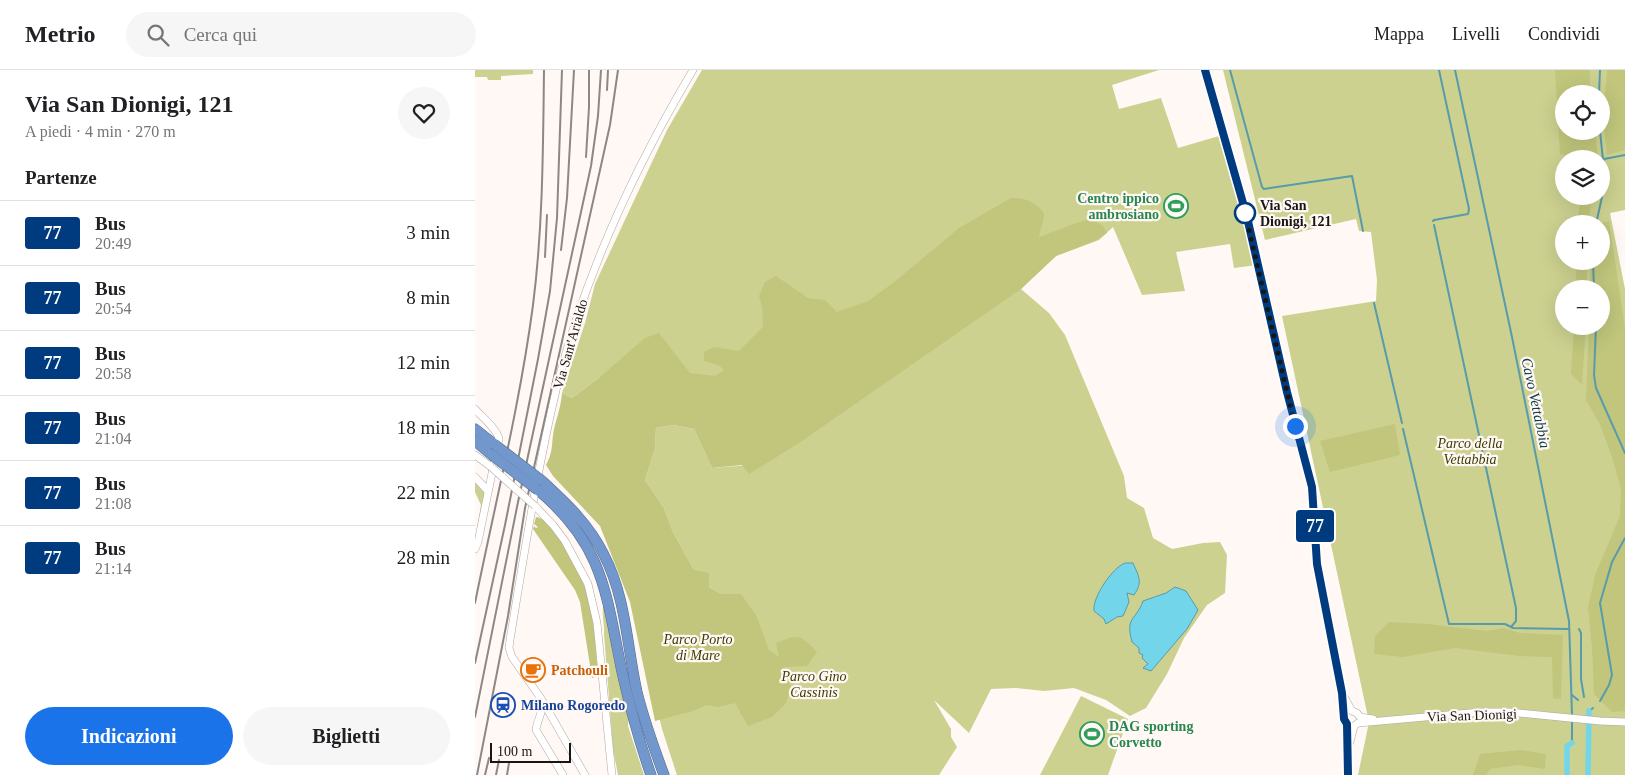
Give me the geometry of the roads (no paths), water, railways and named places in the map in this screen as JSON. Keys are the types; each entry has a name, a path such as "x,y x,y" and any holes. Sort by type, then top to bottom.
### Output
{"highway":[{"path":"475,428 539,485 581,538 598,568 607,595 632,714 651,775"},
{"path":"475,441 492,455 574,510 604,555 617,590 637,692 664,775"},
{"path":"632,714 633,732 646,775"}],"street":[{"name":"Via Sant'Arialdo","path":"542,700 512,657 509,648 544,446 557,384 587,289 618,210 662,122 693,70"},
{"name":"Via San Dionigi","path":"1205,70 1247,217 1287,392 1312,487 1317,564 1342,693 1345,720 1355,723 1481,712 1509,712 1625,722"},
{"path":"475,409 499,435 475,549"},
{"path":"475,455 535,506 553,525 565,541 588,584 597,624 612,775"},
{"path":"475,477 488,491"},
{"name":"Via San Dionigi","path":"1342,693 1352,711 1358,713 1348,748 1348,775"},
{"path":"542,700 542,713 537,723 537,732 563,775"},
{"path":"542,700 585,775"},
{"path":"1345,715 1352,711"},
{"path":"537,723 547,720 557,727"}],"water":[{"path":"1125,563 1133,563 1139,583 1134,595 1127,593 1129,602 1123,616 1117,617 1106,624 1104,619 1094,611 1094,605 1109,577"},
{"path":"1175,587 1186,591 1198,610 1187,629 1151,671 1143,668 1148,664 1142,658 1143,655 1139,653 1139,648 1132,642 1130,627 1132,619 1143,601 1166,593"}],"waterway":[{"path":"1230,70 1262,187 1264,189 1352,176 1363,231"},
{"path":"1433,221 1468,214 1469,209 1439,70"},
{"name":"Cavo Vettabbia","path":"1455,70 1512,337 1569,621 1572,715"},
{"path":"1599,85 1600,70"},
{"path":"1601,140 1602,150"},
{"path":"1610,158 1625,155"},
{"path":"1598,215 1600,205"},
{"path":"1434,225 1516,608 1516,621 1511,627"},
{"path":"1593,270 1594,280"},
{"path":"1374,303 1402,423"},
{"path":"1596,335 1594,375 1596,388 1625,453"},
{"path":"1403,429 1449,624 1505,624 1513,628 1568,629"},
{"path":"1600,701 1612,675 1600,603 1612,562 1625,538"},
{"path":"1579,629 1581,633 1581,679 1584,697"},
{"path":"1572,695 1578,700"},
{"path":"1589,711 1593,708"},
{"path":"1588,775 1589,711"},
{"name":"Cavo Vettabbia","path":"1572,720 1572,743"},
{"path":"1567,775 1567,746 1572,743"}],"railway":[{"path":"475,603 514,417 533,305 541,217 544,70"},
{"path":"475,663 505,525 550,291 557,218 562,70"},
{"path":"561,250 567,198 574,70"},
{"path":"586,157 589,70"},
{"path":"475,717 518,502 591,166 598,116 601,70"},
{"path":"607,90 608,70"},
{"path":"477,775 508,616 525,508 610,125 618,70"},
{"path":"545,257 547,215"},
{"path":"485,775 489,758"},
{"path":"496,775 499,760"},
{"path":"507,775 509,763"}],"place":[{"name":"Centro ippico ambrosiano","path":"1176,206"},
{"name":"Via San Dionigi, 121","path":"1245,213"},
{"name":"Patchouli","path":"533,670"},
{"name":"Milano Rogoredo","path":"503,705"},
{"name":"DAG sporting Corvetto","path":"1092,734"}],"park label":[{"name":"Parco della Vettabbia","path":"1470,452"},
{"name":"Parco Porto di Mare","path":"698,648"},
{"name":"Parco Gino Cassinis","path":"814,684"}]}
